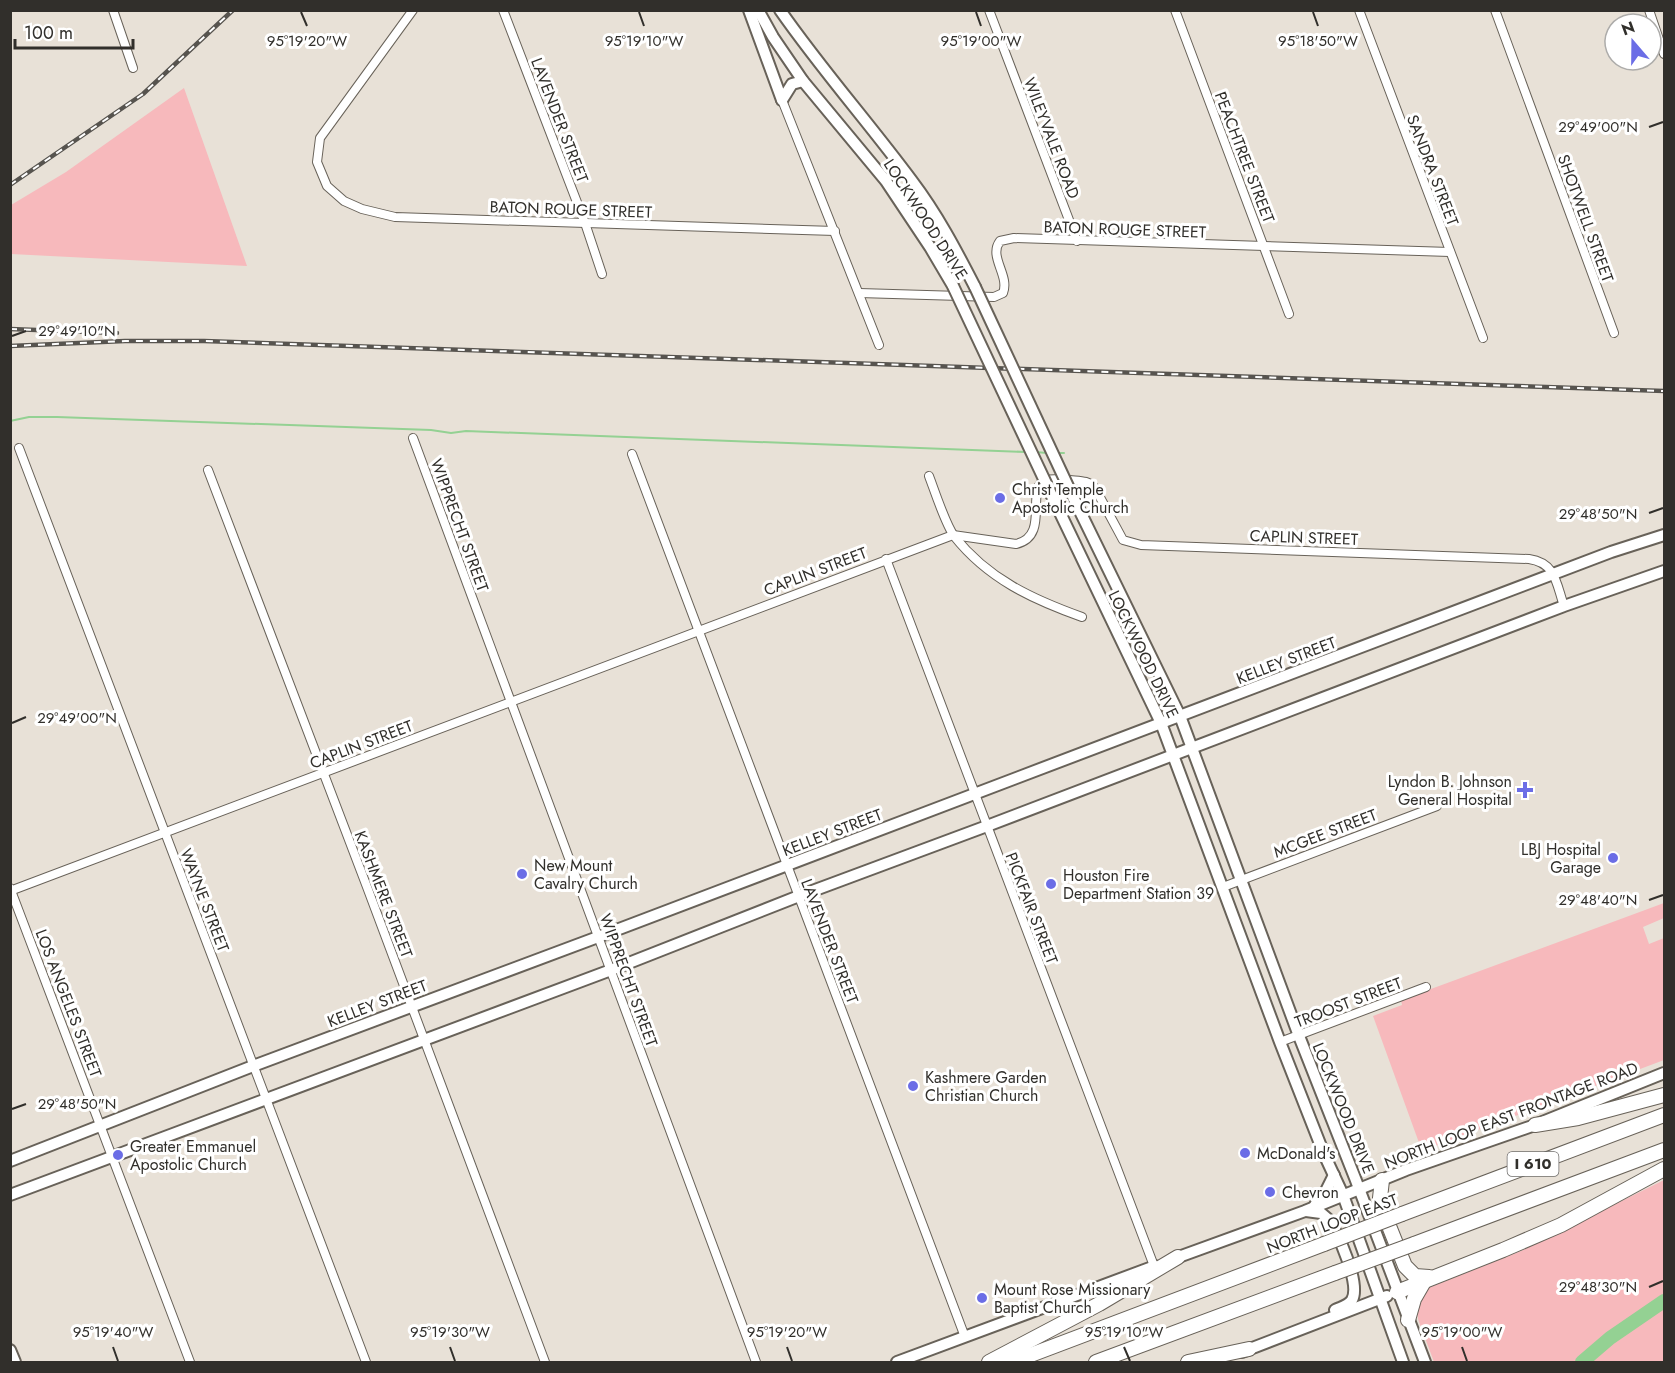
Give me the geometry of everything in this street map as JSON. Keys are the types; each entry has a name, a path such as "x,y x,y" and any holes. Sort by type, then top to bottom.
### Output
{"highway":[{"path":"1535,1125 1578,1118 1665,1095"},
{"name":"NORTH LOOP EAST","path":"1012,1362 1665,1114"},
{"name":"I 610","path":"1096,1362 1665,1150"},
{"path":"1397,1292 1560,1225 1665,1169"},
{"path":"1382,1180 1381,1204 1405,1266 1415,1276 1428,1279"},
{"path":"989,1362 1099,1304 1178,1257"},
{"path":"1408,1320 1414,1299 1428,1279"},
{"path":"1188,1362 1248,1349"}],"main road":[{"path":"749,10 782,100"},
{"name":"LOCKWOOD DRIVE","path":"758,10 778,45 803,81 886,181 953,285 1161,723 1280,1042 1343,1195 1403,1362"},
{"name":"LOCKWOOD DRIVE","path":"780,10 913,182 945,229 975,287 1180,716 1299,1036 1425,1362"},
{"path":"778,45 791,39 795,31"},
{"path":"782,100 792,84 803,81"},
{"name":"KELLEY STREET","path":"10,1161 253,1066 787,866 1611,552 1665,535"},
{"path":"10,1195 610,970 1564,606 1665,571"},
{"name":"NORTH LOOP EAST FRONTAGE ROAD","path":"897,1362 1535,1125 1665,1073"},
{"path":"1309,1209 1322,1198 1334,1175"},
{"path":"1309,1209 1321,1213 1331,1222 1354,1277 1355,1285 1349,1303 1319,1316 1311,1326"},
{"path":"1214,1362 1397,1292"},
{"path":"10,1350 15,1362"}],"street":[{"path":"113,10 133,68"},
{"name":"BATON ROUGE STREET","path":"413,10 320,138 317,162 327,186 344,201 362,209 395,217 836,231"},
{"name":"LAVENDER STREET","path":"503,10 585,223 602,274"},
{"name":"WILEYVALE ROAD","path":"989,10 1077,241"},
{"name":"PEACHTREE STREET","path":"1175,10 1289,314"},
{"name":"SANDRA STREET","path":"1359,10 1483,338"},
{"name":"SHOTWELL STREET","path":"1495,10 1614,333"},
{"path":"1649,10 1665,54"},
{"path":"782,100 836,231 879,345"},
{"name":"BATON ROUGE STREET","path":"859,293 994,297 1003,293 1006,286 996,246 1000,241 1014,238 1450,252"},
{"name":"WIPPRECHT STREET","path":"413,438 756,1362"},
{"name":"WAYNE STREET","path":"19,448 366,1362"},
{"name":"LAVENDER STREET","path":"632,454 965,1337"},
{"name":"KASHMERE STREET","path":"208,470 545,1362"},
{"path":"929,476 953,534 986,568 1006,584 1037,601 1082,617"},
{"name":"CAPLIN STREET","path":"11,890 953,534 1021,543 1030,537 1035,529 1037,494 1042,482 1047,479 1090,483 1095,488 1123,540 1141,545 1529,559 1546,564 1553,574"},
{"name":"PICKFAIR STREET","path":"886,559 1154,1266"},
{"path":"1553,574 1564,606"},
{"name":"MCGEE STREET","path":"1223,887 1437,806"},
{"name":"LOS ANGELES STREET","path":"11,890 190,1362"},
{"name":"TROOST STREET","path":"1280,1042 1426,987"}],"shaded area":[{"path":"184,88 247,266 11,254 11,205 66,172"},
{"path":"1664,903 1664,918 1643,927 1649,944 1664,938 1664,1060 1422,1151 1373,1016 1402,1005 1401,1000"},
{"path":"1664,1180 1664,1362 1434,1362 1418,1319 1416,1304 1423,1290 1521,1251"}],"waterway":[{"path":"10,421 29,417 57,417 1026,452"},
{"path":"1035,452 1047,453"},
{"path":"1056,453 1064,453"},
{"path":"1582,1362 1610,1338 1664,1301"}],"railway":[{"path":"10,185 143,94 233,10"},
{"path":"10,329 117,333"},
{"path":"10,346 125,341 204,341 1664,391"}],"place":[{"name":"Christ Temple Apostolic Church","path":"1000,498"},
{"name":"Lyndon B. Johnson General Hospital","path":"1525,790"},
{"name":"LBJ Hospital Garage","path":"1613,858"},
{"name":"New Mount Cavalry Church","path":"522,874"},
{"name":"Houston Fire Department Station 39","path":"1051,884"},
{"name":"Kashmere Garden Christian Church","path":"913,1086"},
{"name":"McDonald's","path":"1245,1153"},
{"name":"Greater Emmanuel Apostolic Church","path":"118,1155"},
{"name":"Chevron","path":"1270,1192"},
{"name":"Mount Rose Missionary Baptist Church","path":"982,1298"}]}
